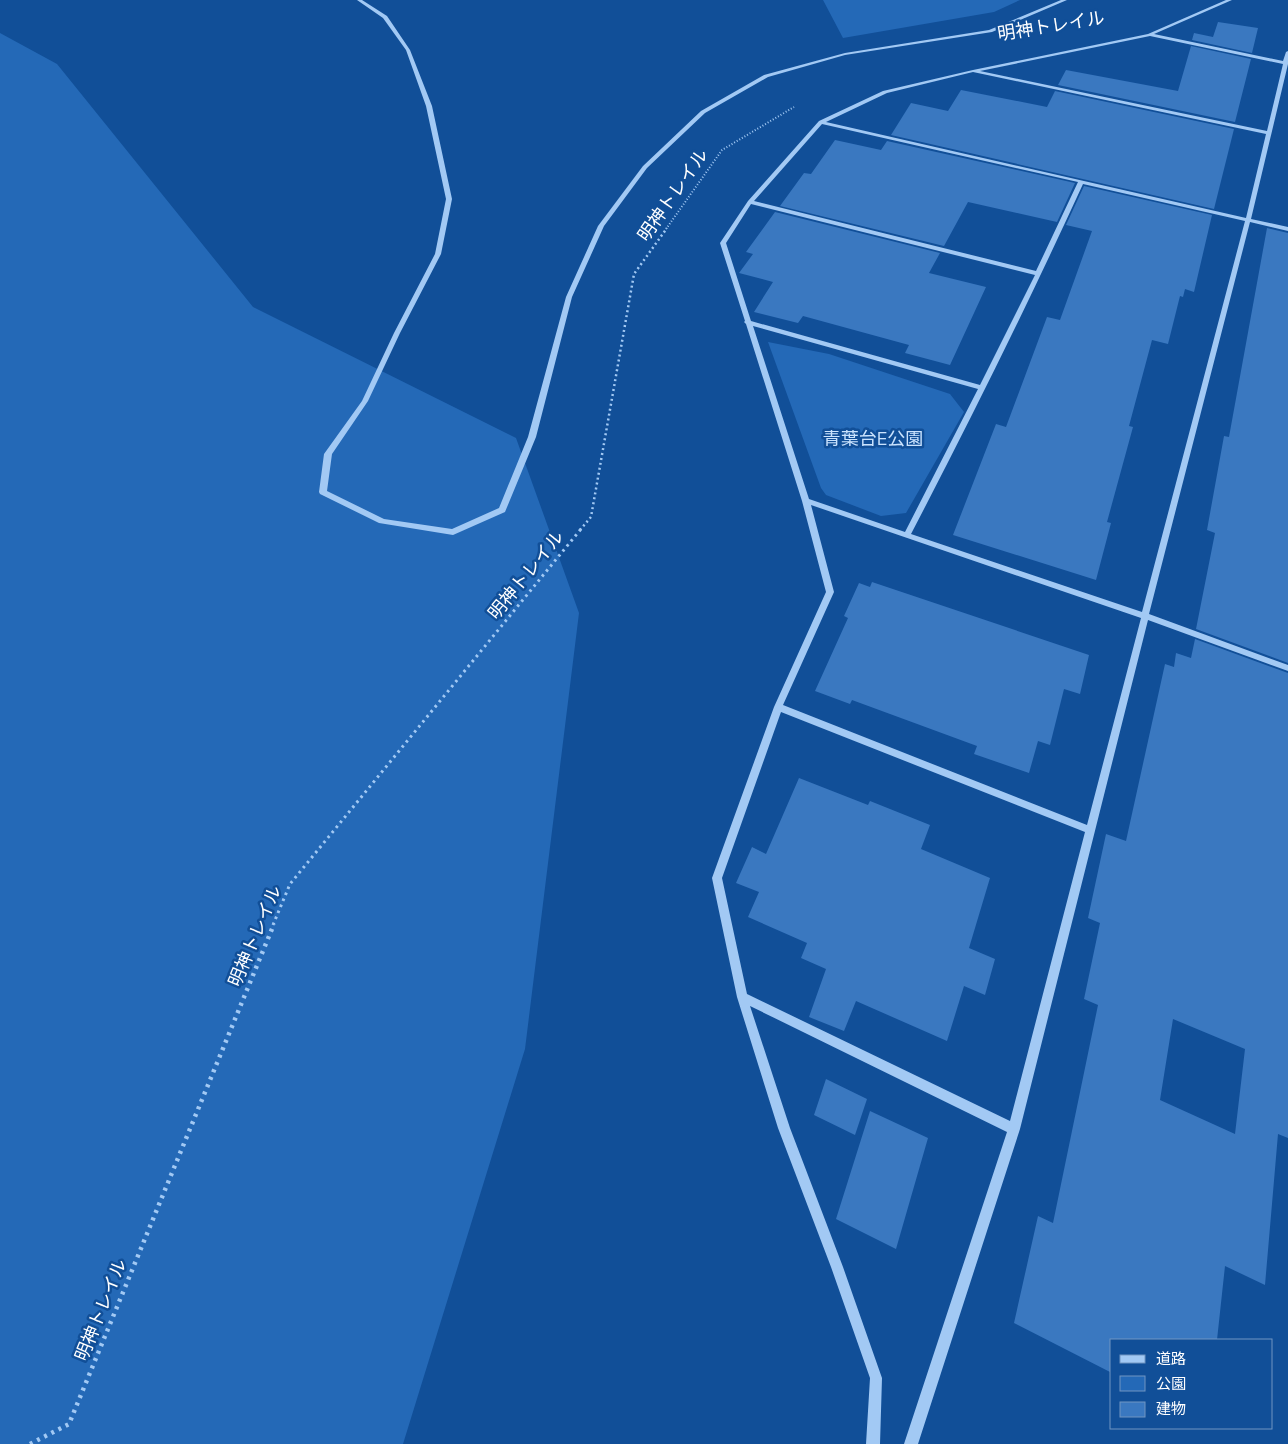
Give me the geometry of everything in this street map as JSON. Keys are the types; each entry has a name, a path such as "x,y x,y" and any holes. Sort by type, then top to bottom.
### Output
{"street":[{"path":"359,0 385,17 408,50 429,106 448,199 438,254 397,333 366,401 328,454 323,492 382,521 453,532 502,510 532,437 569,297 601,226 645,167 703,112 766,76 845,54 990,31 1065,0"},
{"path":"873,1444 876,1378 838,1267 784,1128 742,996 717,878 778,706 830,592 806,501 723,243 750,202 821,122 885,92 972,71 1149,35 1230,0"},
{"path":"1149,35 1286,63"},
{"path":"911,1444 1014,1129 1248,220 1288,52"},
{"path":"972,71 1268,133"},
{"path":"821,122 1288,228"},
{"path":"907,535 983,388 1039,274 1081,181"},
{"path":"750,202 1039,274"},
{"path":"747,322 983,388"},
{"path":"806,501 1145,616 1288,668"},
{"path":"778,706 1090,830"},
{"path":"742,996 1014,1129"}],"path":[{"name":"明神トレイル","path":"30,1444 69,1424 290,884 591,517 634,274 722,150 796,106"}],"green space":[{"path":"823,0 1020,0 994,12 843,38"},
{"path":"0,33 57,64 253,307 516,438 579,613 525,1049 403,1444 0,1444"},
{"name":"青葉台E公園","path":"768,342 829,354 950,394 964,412 906,513 881,516 826,495 821,488"}],"building":[{"path":"1218,22 1258,28 1252,53 1192,40 1194,33 1213,37"},
{"path":"1191,46 1251,59 1235,122 1058,85 1066,70 1178,91"},
{"path":"961,90 1047,107 1055,91 1234,129 1214,209 891,135 911,103 948,111"},
{"path":"835,140 881,150 887,141 1075,183 1057,222 968,202 944,246 780,206 804,173 811,174"},
{"path":"1084,186 1212,215 1194,292 1185,289 1183,297 1180,296 1168,344 1152,340 1129,426 1133,427 1107,522 1111,523 1096,580 953,535 996,424 1006,427 1047,317 1060,320 1092,231 1066,225"},
{"path":"775,212 940,253 929,273 986,287 950,365 905,353 909,345 803,316 798,323 754,312 773,282 739,273 753,254 746,252"},
{"path":"1267,228 1288,233 1288,663 1196,629 1215,533 1207,530 1224,436 1229,437"},
{"path":"872,582 1089,655 1080,694 1064,689 1050,745 1038,741 1029,773 974,754 977,746 852,700 850,704 815,691 848,618 844,616 859,583 870,587"},
{"path":"1195,639 1288,673 1288,1138 1278,1134 1265,1285 1225,1266 1217,1339 1110,1339 1110,1372 1014,1323 1038,1216 1053,1223 1098,1005 1084,999 1100,923 1088,918 1106,834 1126,841 1165,664 1174,667 1176,653 1191,658","holes":["1173,1019 1245,1049 1235,1134 1160,1100"]},
{"path":"799,778 868,805 870,801 930,825 921,849 990,878 969,948 995,959 985,995 964,986 947,1041 856,1001 844,1031 809,1017 826,969 801,958 807,943 748,917 759,892 736,883 752,847 766,854"},
{"path":"826,1079 867,1099 855,1135 814,1115"},
{"path":"870,1111 928,1138 896,1249 836,1219"}]}
